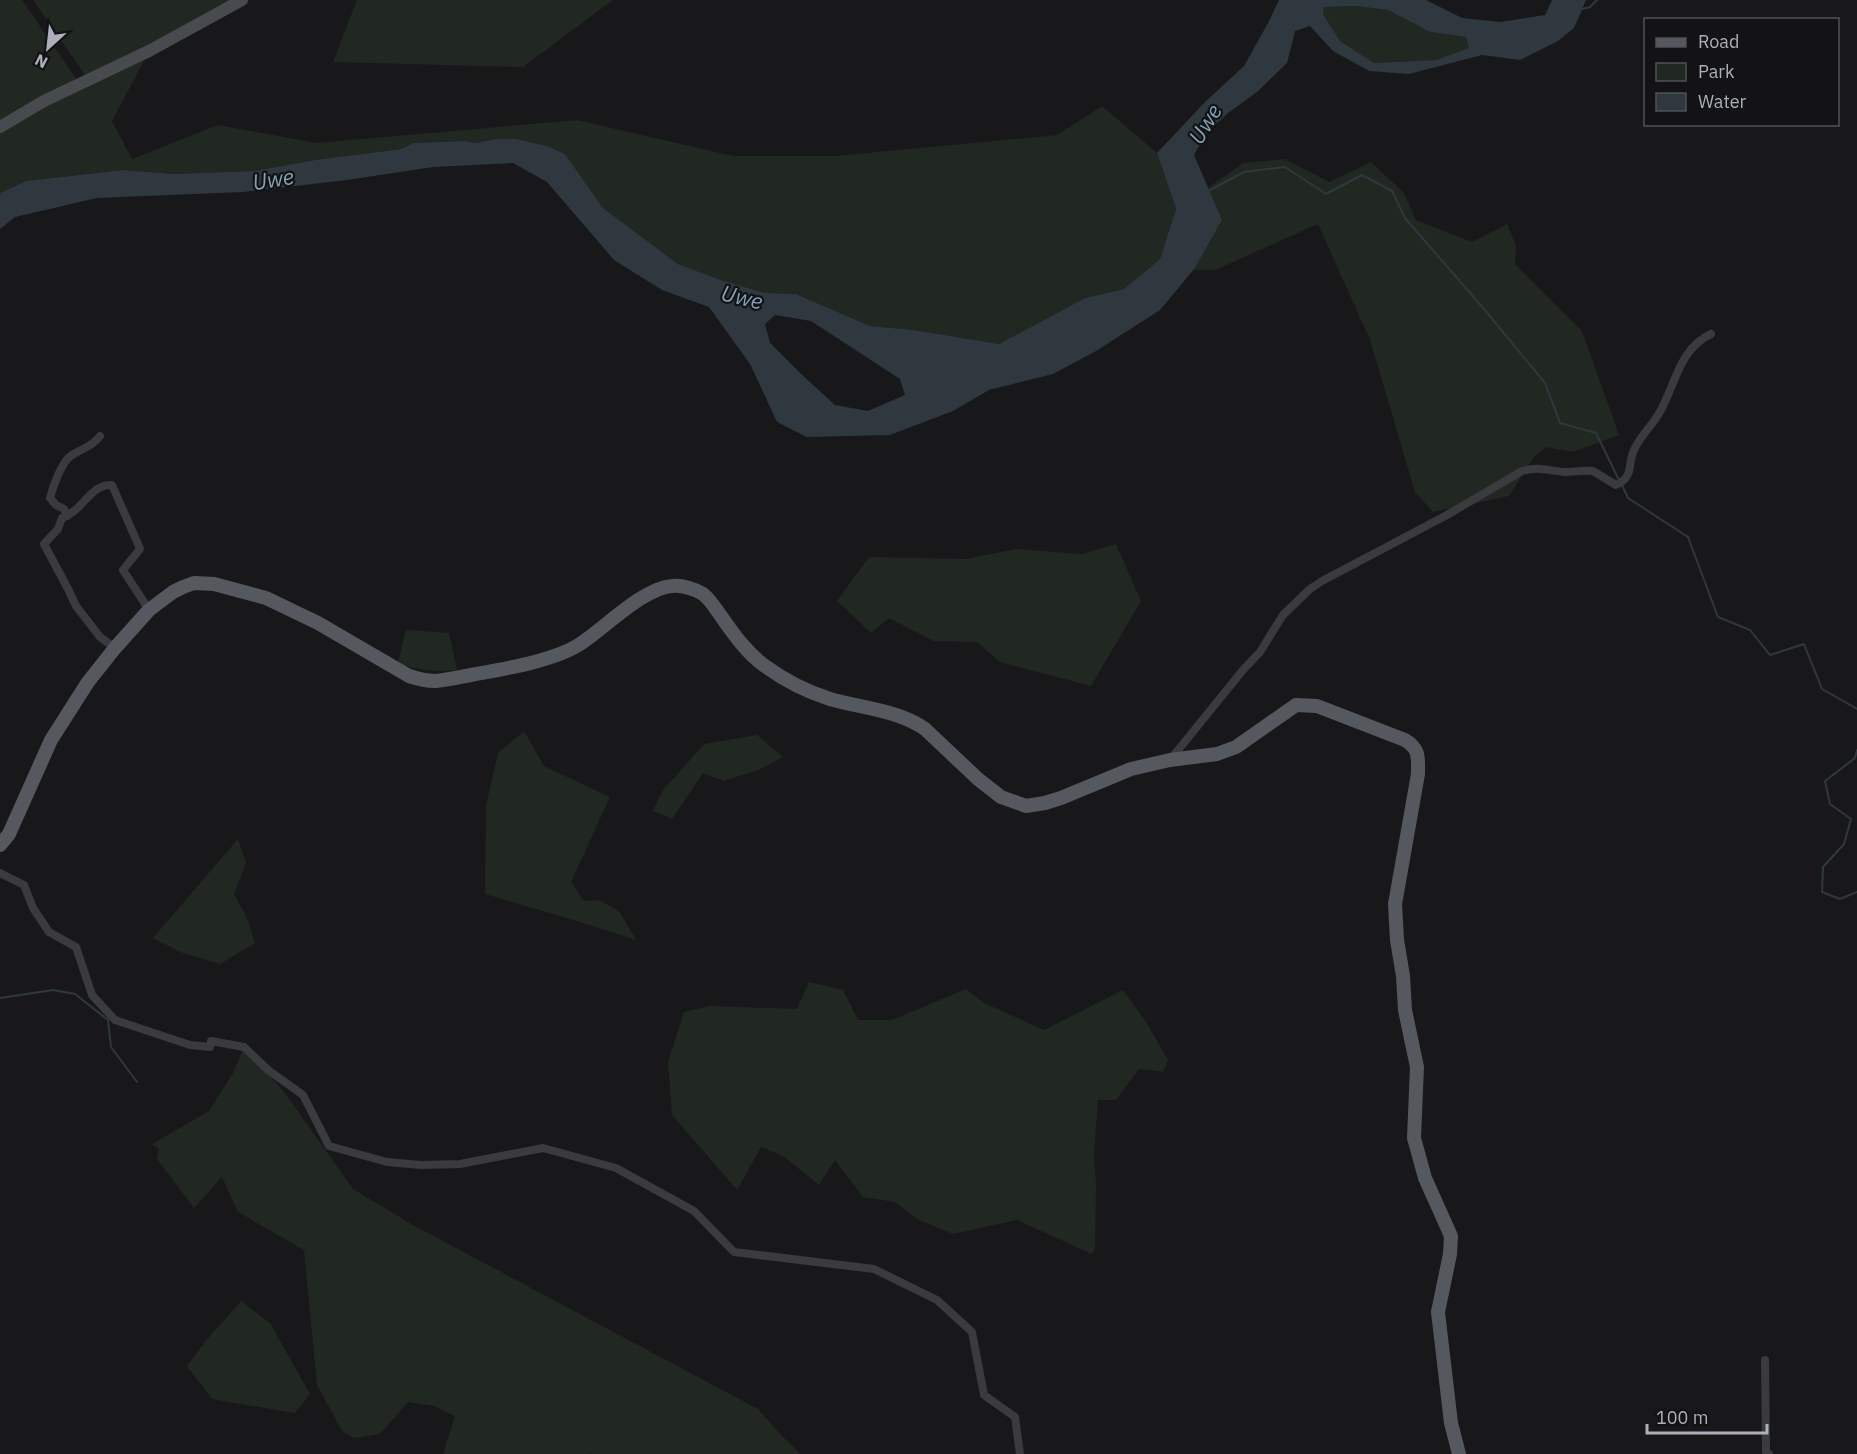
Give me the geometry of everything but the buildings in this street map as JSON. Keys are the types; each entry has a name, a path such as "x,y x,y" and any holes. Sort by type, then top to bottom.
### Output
{"main road":[{"path":"0,845 9,834 51,740 88,682 149,610 172,592 194,583 225,586 266,598 308,618 409,676 420,680 437,681 491,672 560,654 579,645 642,598 658,589 671,586 682,587 702,594 747,651 764,666 783,678 828,698 917,723 1000,797 1026,806 1045,803 1131,769 1170,760 1206,757 1236,747 1296,705 1317,706 1405,740 1415,747 1418,755 1418,774 1398,885 1396,918 1406,1010 1417,1067 1414,1138 1425,1178 1450,1236 1450,1254 1438,1312 1451,1423 1459,1454"}],"street":[{"path":"0,127 44,101 149,51 242,0"},
{"path":"1170,760 1260,652 1283,615 1299,598 1322,581 1447,515 1522,471 1534,468 1563,472 1593,471 1614,484 1620,483 1630,471 1632,452 1661,411 1684,360 1694,346 1711,334"},
{"path":"67,516 64,508 56,506 50,498 57,477 70,456 91,445 100,436"},
{"path":"115,648 100,637 76,606 44,544 58,529 62,518 72,514 104,484 112,485 140,549 123,570 149,610"},
{"path":"0,873 24,885 33,908 49,932 76,947 92,995 115,1020 190,1046 210,1047 211,1041 244,1047 268,1070 303,1095 329,1146 387,1162 421,1165 460,1164 543,1148 616,1168 694,1210 734,1252 874,1269 937,1300 972,1332 984,1395 1015,1417 1020,1454"},
{"path":"1766,1360 1766,1452 1769,1454"}],"green space":[{"path":"0,0 22,0 77,80 0,121"},
{"path":"33,0 233,0 145,47 85,75"},
{"path":"357,0 613,0 523,67 333,62"},
{"path":"1356,6 1388,10 1430,32 1467,37 1469,48 1436,60 1374,63 1340,41 1323,14 1324,7"},
{"path":"145,59 112,121 132,159 218,125 316,143 577,120 733,156 835,156 1057,135 1102,106 1157,153 1176,209 1160,259 1124,289 1085,298 999,344 914,330 870,326 796,294 765,293 678,264 603,208 565,154 547,146 517,139 495,139 476,143 465,141 413,143 401,149 315,160 254,171 173,174 122,170 26,181 0,193 0,133 47,106"},
{"path":"1285,159 1329,182 1371,162 1404,193 1416,220 1472,242 1507,224 1516,245 1515,264 1582,331 1619,435 1573,452 1546,447 1534,457 1509,496 1433,512 1415,492 1370,340 1318,224 1215,270 1194,270 1222,220 1208,188 1243,163"},
{"path":"1116,544 1141,601 1091,686 1000,662 977,642 934,641 889,618 871,633 837,601 869,557 966,559 1015,549 1082,554"},
{"path":"406,630 449,633 457,670 428,670 398,663"},
{"path":"524,731 544,766 610,797 571,882 584,901 599,900 619,911 636,940 485,894 486,805 498,753"},
{"path":"757,735 783,757 758,770 724,781 703,773 672,819 653,811 663,790 704,744"},
{"path":"238,839 246,863 234,894 246,916 255,943 220,964 183,953 153,938"},
{"path":"809,982 843,990 858,1020 892,1020 966,989 984,1003 1044,1030 1123,990 1148,1025 1168,1060 1163,1072 1139,1069 1116,1100 1098,1100 1094,1154 1095,1248 1092,1254 1017,1220 953,1234 919,1220 895,1202 863,1197 835,1160 819,1185 783,1156 761,1147 737,1190 672,1115 668,1062 684,1012 709,1006 797,1009"},
{"path":"244,1047 285,1093 353,1189 413,1225 758,1409 801,1454 443,1454 455,1416 434,1406 408,1402 380,1434 354,1438 342,1431 317,1385 304,1250 238,1212 222,1177 194,1208 157,1159 159,1149 152,1144 209,1111 233,1073"},
{"path":"241,1301 270,1323 310,1394 295,1413 212,1399 187,1366"}],"water":[{"name":"Uwe","path":"1279,0 1426,0 1462,18 1500,22 1545,15 1552,0 1586,0 1574,28 1558,41 1520,60 1482,55 1409,74 1369,71 1333,51 1310,26 1295,31 1287,63 1257,92 1228,113 1205,135 1194,155 1222,220 1195,268 1160,310 1096,351 1053,374 989,390 953,411 890,435 807,437 777,422 750,364 709,307 662,290 614,260 547,182 513,163 433,167 243,192 97,198 15,217 0,229 0,193 26,181 122,170 173,174 254,171 315,160 401,149 413,143 465,141 476,143 495,139 517,139 547,146 565,154 603,208 678,264 765,293 796,294 870,326 914,330 999,344 1085,298 1124,289 1160,259 1176,209 1157,153 1206,101 1244,66","holes":["1356,6 1388,10 1430,32 1466,37 1469,48 1436,60 1374,63 1340,41 1323,14 1324,7","775,315 811,321 900,379 905,395 868,411 835,405 770,343 765,324"]}],"waterway":[{"path":"1579,10 1590,7 1597,0"},
{"path":"1208,191 1244,172 1285,167 1326,194 1362,175 1392,191 1405,218 1545,383 1560,423 1596,433 1619,480"},
{"path":"1622,485 1628,498 1688,537 1718,617 1750,630 1770,655 1804,644 1822,689 1857,709"},
{"path":"1857,750 1855,758 1825,781 1830,804 1851,819 1844,844 1823,867 1822,892 1840,899 1857,892"},
{"path":"0,998 53,990 75,994 108,1020 111,1047 137,1082"}]}
